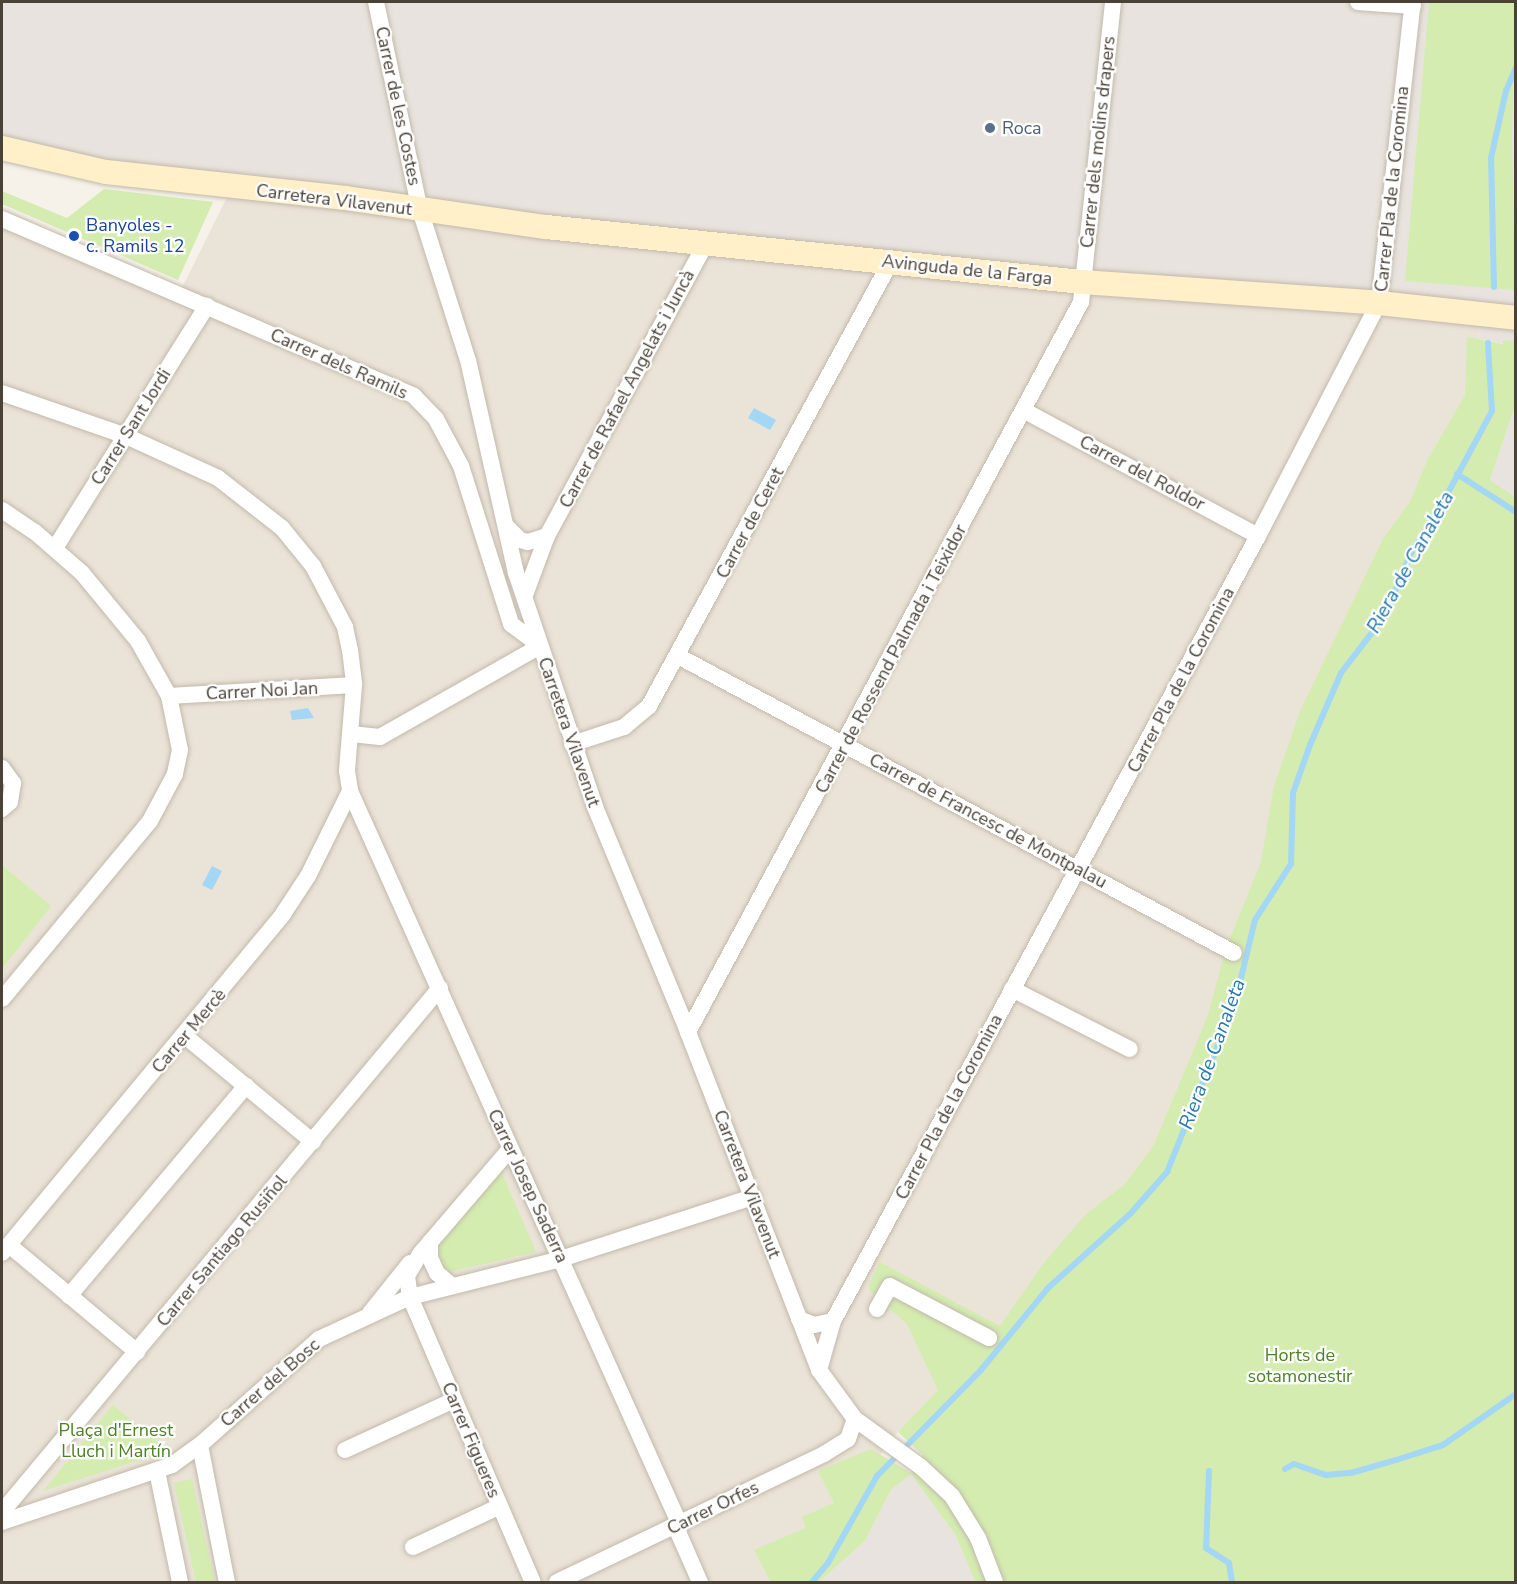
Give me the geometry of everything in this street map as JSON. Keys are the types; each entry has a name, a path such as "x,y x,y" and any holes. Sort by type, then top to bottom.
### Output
{"street":[{"name":"Carrer de les Costes","path":"376,2 420,210"},
{"name":"Carrer dels molins drapers","path":"1082,282 1113,2"},
{"path":"1358,2 1413,4"},
{"name":"Carrer Pla de la Coromina","path":"819,1370 833,1321 1258,536 1379,303 1413,4"},
{"name":"Carretera Vilavenut","path":"2,148 106,172 420,210 468,360 516,573 572,744 688,1032 819,1370 855,1419 921,1467 948,1491 966,1517 995,1582"},
{"name":"Avinguda de la Farga","path":"420,210 546,227 707,241 1082,282 1379,303 1515,318"},
{"name":"Carrer dels Ramils","path":"2,219 414,396 436,419 461,466 511,624 540,646"},
{"name":"Carrer de Rafael Angelats i Juncà","path":"525,595 547,536 707,241"},
{"name":"Carrer de Ceret","path":"572,744 624,727 639,717 678,656 890,262"},
{"name":"Carrer de Rossend Palmada i Teixidor","path":"688,1032 1025,411 1081,302 1082,282"},
{"name":"Carrer Sant Jordi","path":"55,548 207,306"},
{"path":"2,393 126,436 218,478 282,528 313,566 345,627 354,685 347,771 350,791"},
{"name":"Carrer del Roldor","path":"1025,411 1258,536"},
{"path":"2,510 55,548 82,573 138,641 169,696 180,750 167,791 150,821 2,999"},
{"path":"506,525 520,540 528,542 547,536"},
{"path":"351,734 380,737 540,646"},
{"name":"Carrer de Francesc de Montpalau","path":"678,656 1234,953"},
{"name":"Carrer Noi Jan","path":"169,696 354,685"},
{"path":"2,768 13,783 10,802 2,809"},
{"name":"Carrer Josep Saderra","path":"350,791 680,1525 678,1532 700,1582"},
{"name":"Carrer Mercè","path":"5,1249 185,1036 283,915 308,876 350,791"},
{"name":"Carrer Santiago Rusiñol","path":"2,1512 440,988"},
{"path":"1012,990 1130,1049"},
{"path":"185,1036 313,1142"},
{"path":"69,1296 246,1086"},
{"path":"368,1315 510,1149"},
{"name":"Carrer del Bosc","path":"2,1522 157,1471 200,1445 319,1339 368,1315 410,1297 561,1259 753,1197"},
{"path":"425,1248 437,1273 452,1286"},
{"path":"410,1297 407,1276 425,1248"},
{"path":"5,1249 69,1296 137,1352"},
{"path":"878,1309 890,1286 989,1338"},
{"name":"Carrer Figueres","path":"410,1297 533,1582"},
{"path":"798,1319 814,1325 833,1321"},
{"path":"345,1450 454,1400"},
{"name":"Carrer Orfes","path":"557,1582 824,1454 848,1439 855,1419"},
{"path":"200,1445 227,1582"},
{"path":"157,1471 180,1582"},
{"path":"413,1547 500,1506"},
{"path":"589,1567 596,1582"}],"shaded area":[{"path":"2,2 1515,2 1515,395 1504,344 1479,339 1481,315 420,210 2,148"},
{"path":"232,187 1481,315 1479,339 1483,400 1167,1151 1037,1294 893,1437 794,1582 2,1582 2,969 50,906 2,865 2,228 179,294"},
{"path":"1515,406 1515,498 1490,480"},
{"path":"911,1473 956,1536 975,1582 819,1582 865,1541 891,1490"}],"green space":[{"path":"1429,2 1515,2 1512,139 1515,290 1405,281"},
{"path":"104,189 213,202 178,280 2,204 2,191 67,218"},
{"name":"Horts de sotamonestir","path":"1467,337 1503,344 1504,340 1515,341 1515,406 1490,480 1516,498 1515,1582 975,1582 956,1536 911,1474 891,1490 865,1541 819,1582 771,1582 754,1550 806,1528 802,1517 834,1503 818,1471 871,1449 911,1473 923,1455 898,1432 938,1390 907,1324 870,1291 869,1285 880,1262 1000,1326 1043,1264 1085,1215 1125,1184 1154,1145 1208,1015 1225,951 1261,862 1274,786 1301,709 1383,539 1410,502 1427,461 1465,395"},
{"path":"2,865 51,906 2,969"},
{"path":"501,1171 536,1252 448,1272 440,1264 439,1245"},
{"name":"Plaça d'Ernest Lluch i Martín","path":"113,1405 168,1451 43,1491 111,1407"},
{"path":"192,1479 215,1582 196,1582 174,1483"}],"water":[{"path":"754,408 776,420 770,430 748,418"},
{"path":"308,708 314,718 292,720 290,711"},
{"path":"212,866 222,871 212,890 202,885"}],"waterway":[{"name":"Riera de Canaleta","path":"1494,287 1491,158 1506,91 1516,68"},
{"name":"Riera de Canaleta","path":"812,1582 828,1563 877,1476 981,1370 1048,1288 1131,1213 1167,1172 1235,1003 1255,920 1291,864 1293,793 1310,745 1341,673 1384,617 1412,551 1441,506 1492,411 1488,343"},
{"path":"1457,474 1516,512"},
{"path":"1285,1469 1294,1464 1326,1475 1351,1473 1443,1445 1516,1394"},
{"path":"1209,1471 1206,1548 1229,1563 1232,1582"}],"place":[{"name":"Roca","path":"990,128"},
{"name":"Banyoles - c. Ramils 12","path":"74,236"}]}
